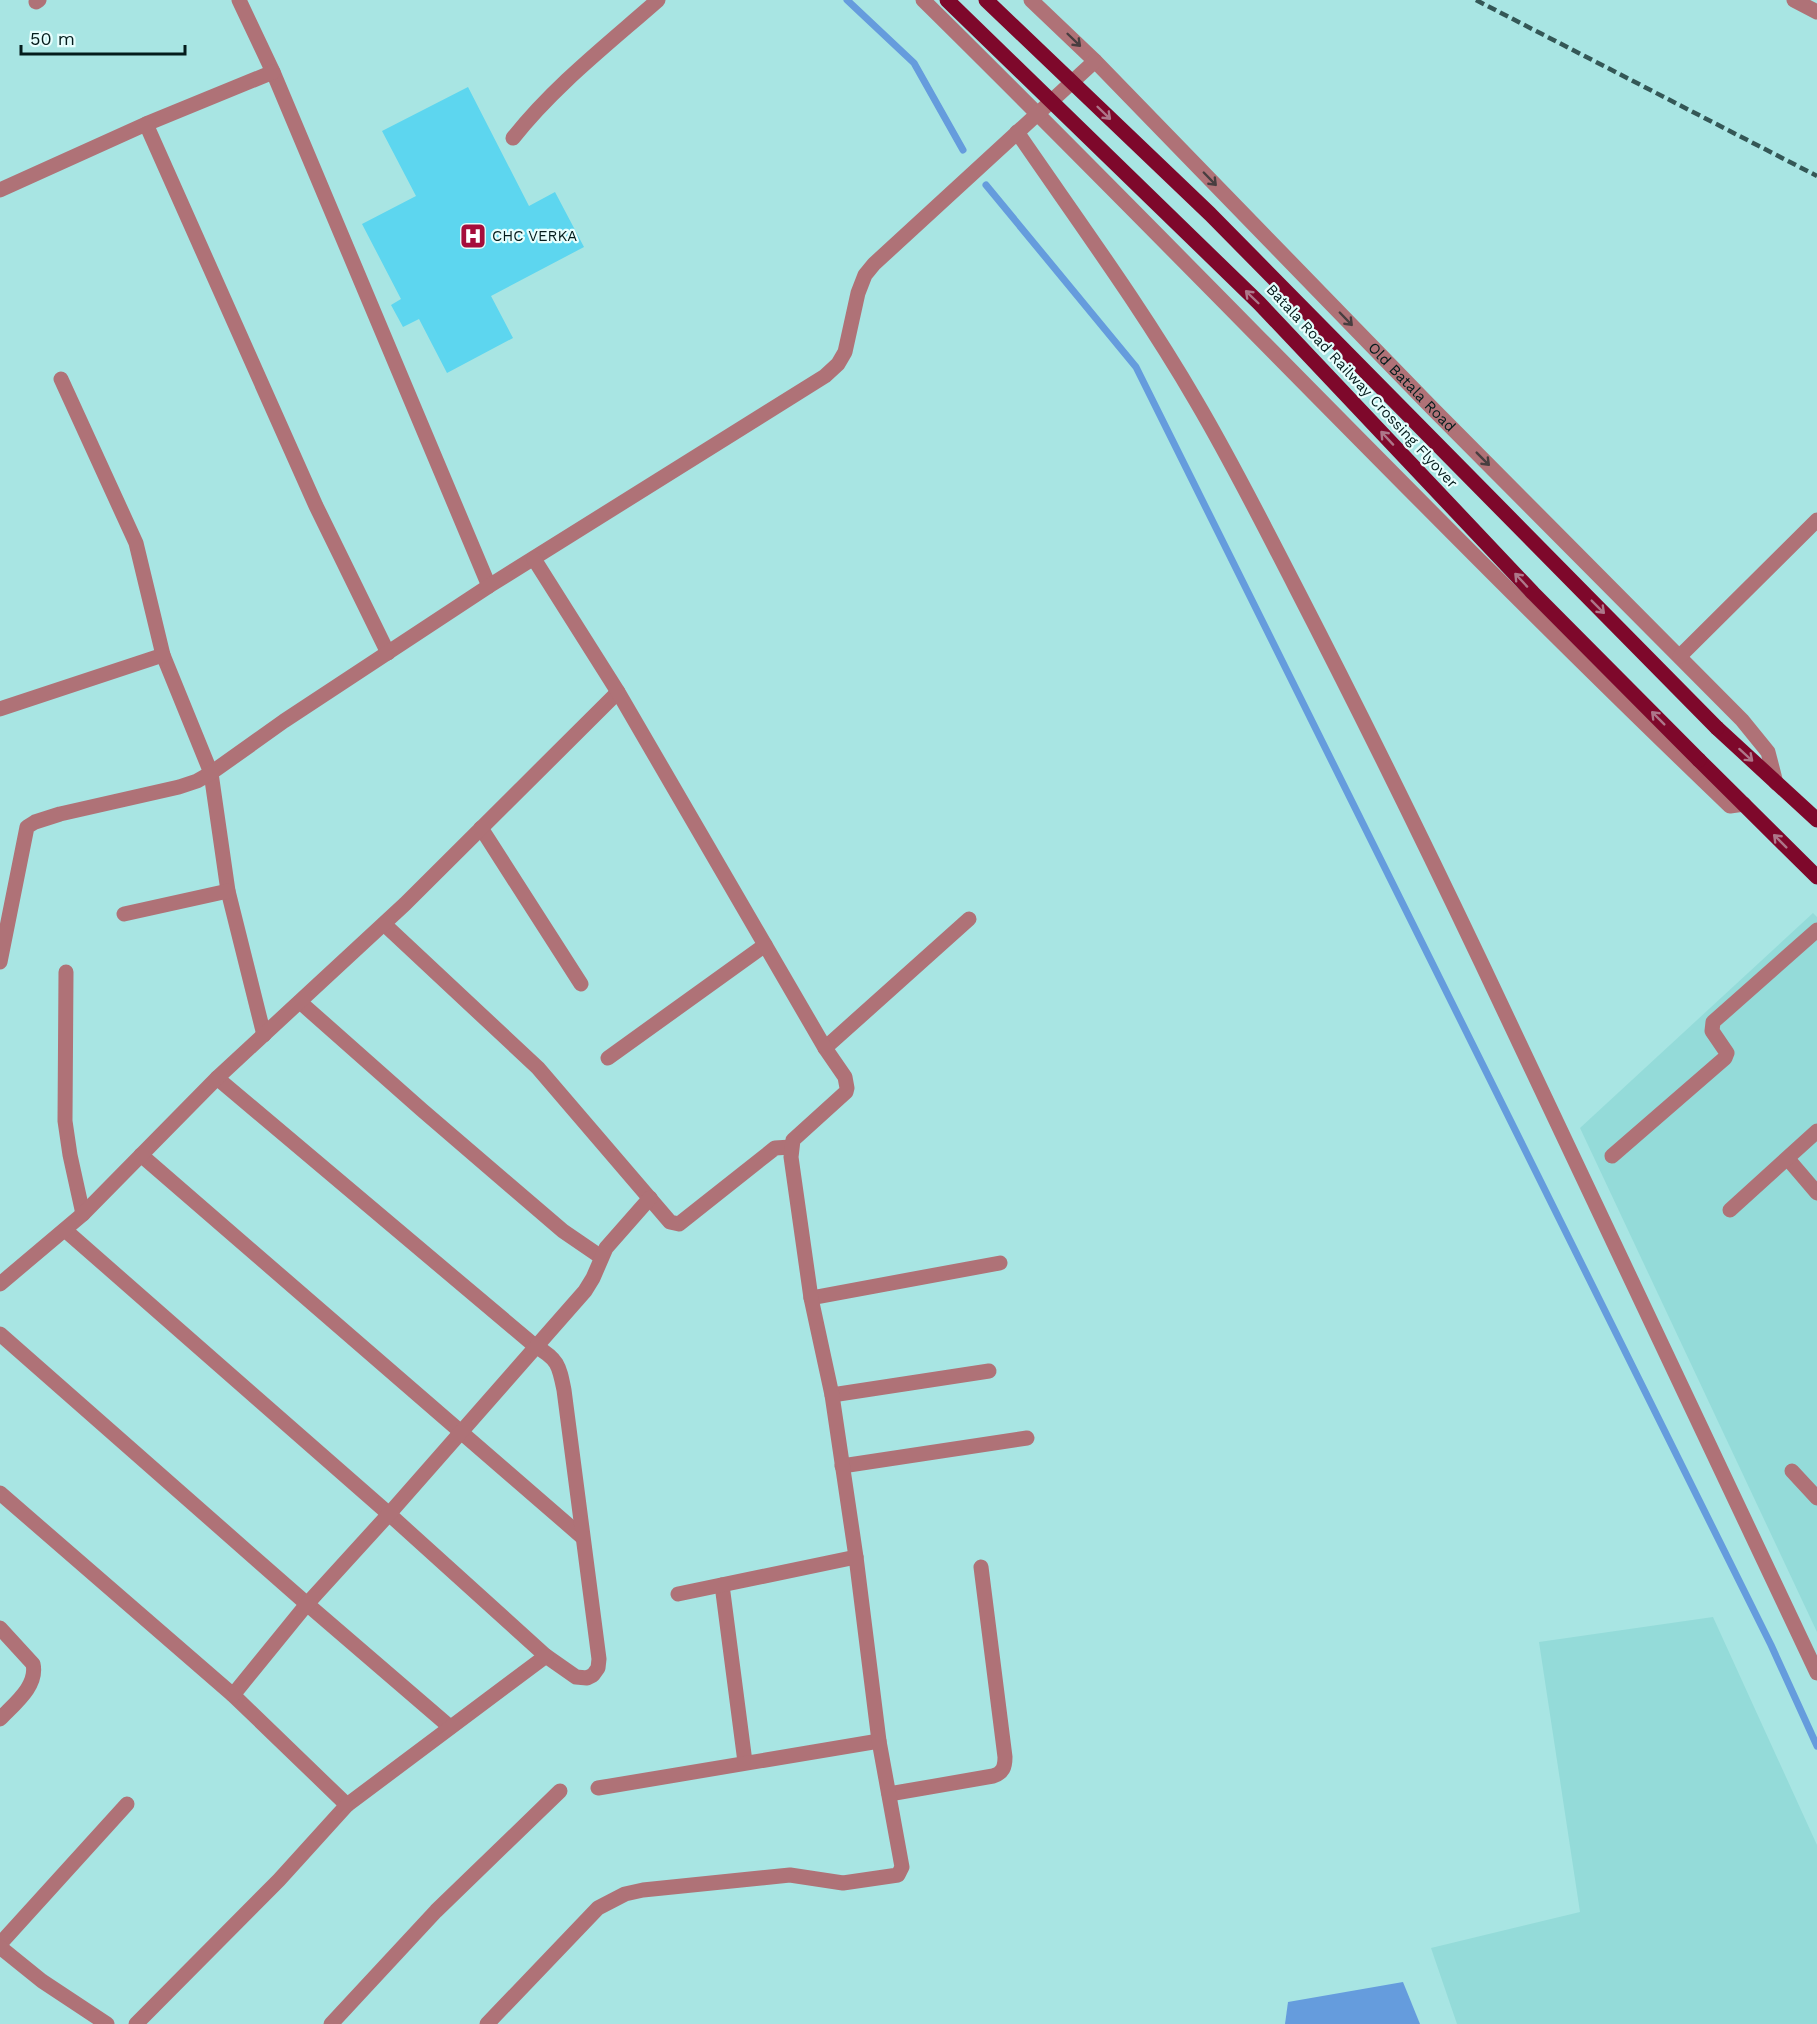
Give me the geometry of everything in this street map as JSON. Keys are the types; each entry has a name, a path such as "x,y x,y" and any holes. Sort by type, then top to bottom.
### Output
{"main road":[{"name":"Batala Road Railway Crossing Flyover","path":"947,0 1259,303 1533,593 1817,877"},
{"name":"Batala Road Railway Crossing Flyover","path":"986,0 1210,214 1717,728 1817,820"}],"street":[{"path":"239,0 273,72 489,586"},
{"path":"513,138 532,114 562,84 658,0"},
{"path":"923,0 1038,113 1497,579 1730,806 1744,804"},
{"name":"Old Batala Road","path":"1031,0 1095,61 1433,409 1742,720 1768,753 1776,783"},
{"path":"0,962 27,827 52,816 197,781 489,586 534,560 825,376 838,364 845,352 858,292 865,275 874,264 1095,61"},
{"path":"0,190 146,124 273,72"},
{"path":"146,124 316,506 388,653"},
{"path":"1017,132 1195,398 1254,504 1388,766 1817,1673"},
{"path":"61,379 136,543 164,655 211,773 228,891 264,1035"},
{"path":"1680,656 1817,520"},
{"path":"487,2024 598,1908 625,1894 643,1890 790,1875 843,1883 898,1875 902,1867 879,1741 856,1557 832,1395 811,1298 791,1147 798,1134 846,1092 845,1077 825,1048 618,692 534,560"},
{"path":"0,709 164,655"},
{"path":"0,1284 83,1214 217,1078 384,924 618,692"},
{"path":"481,828 581,984"},
{"path":"123,914 228,891"},
{"path":"825,1048 969,919"},
{"path":"384,924 538,1068 670,1222 679,1224 775,1148 791,1147"},
{"path":"1612,1156 1725,1058 1727,1053 1725,1048 1712,1030 1713,1022 1817,930"},
{"path":"608,1058 765,945"},
{"path":"66,972 65,1121 83,1214"},
{"path":"300,1002 563,1231 601,1257"},
{"path":"65,1230 389,1514 546,1656 576,1677 587,1678 593,1675 598,1668 597,1648 564,1390 559,1366 554,1358 535,1346 217,1078"},
{"path":"1730,1210 1817,1131"},
{"path":"141,1155 581,1536"},
{"path":"1788,1159 1817,1193"},
{"path":"233,1695 307,1604 585,1290 601,1257 615,1237 650,1198"},
{"path":"811,1298 1000,1263"},
{"path":"0,1334 307,1604 450,1726"},
{"path":"832,1395 989,1371"},
{"path":"842,1466 1028,1438"},
{"path":"1792,1471 1817,1498"},
{"path":"0,1493 233,1695 347,1805"},
{"path":"678,1594 856,1557"},
{"path":"889,1794 993,1776 999,1774 1003,1769 1005,1757 981,1567"},
{"path":"722,1585 745,1762"},
{"path":"0,1628 33,1664 34,1676 31,1684 0,1719"},
{"path":"136,2024 279,1880 347,1805 546,1656"},
{"path":"598,1788 879,1741"},
{"path":"331,2024 435,1911 560,1791"},
{"path":"106,2024 42,1981 0,1945 127,1804"}],"shaded area":[{"path":"1813,913 1817,917 1817,1632 1580,1128"},
{"path":"1713,1617 1817,1845 1817,2024 1457,2024 1431,1948 1580,1912 1539,1642"},
{"path":"1403,1982 1420,2024 1285,2024 1288,2002"}],"building":[{"name":"CHC VERKA","path":"468,87 529,206 555,192 584,247 491,296 513,338 447,373 419,319 403,327 391,305 401,299 362,224 416,196 382,131"}],"waterway":[{"path":"847,0 914,63 963,150"},
{"path":"986,185 1136,367 1771,1645 1817,1746"}],"railway":[{"path":"1476,0 1817,176"}],"place":[{"name":"CHC VERKA","path":"473,236"}]}
